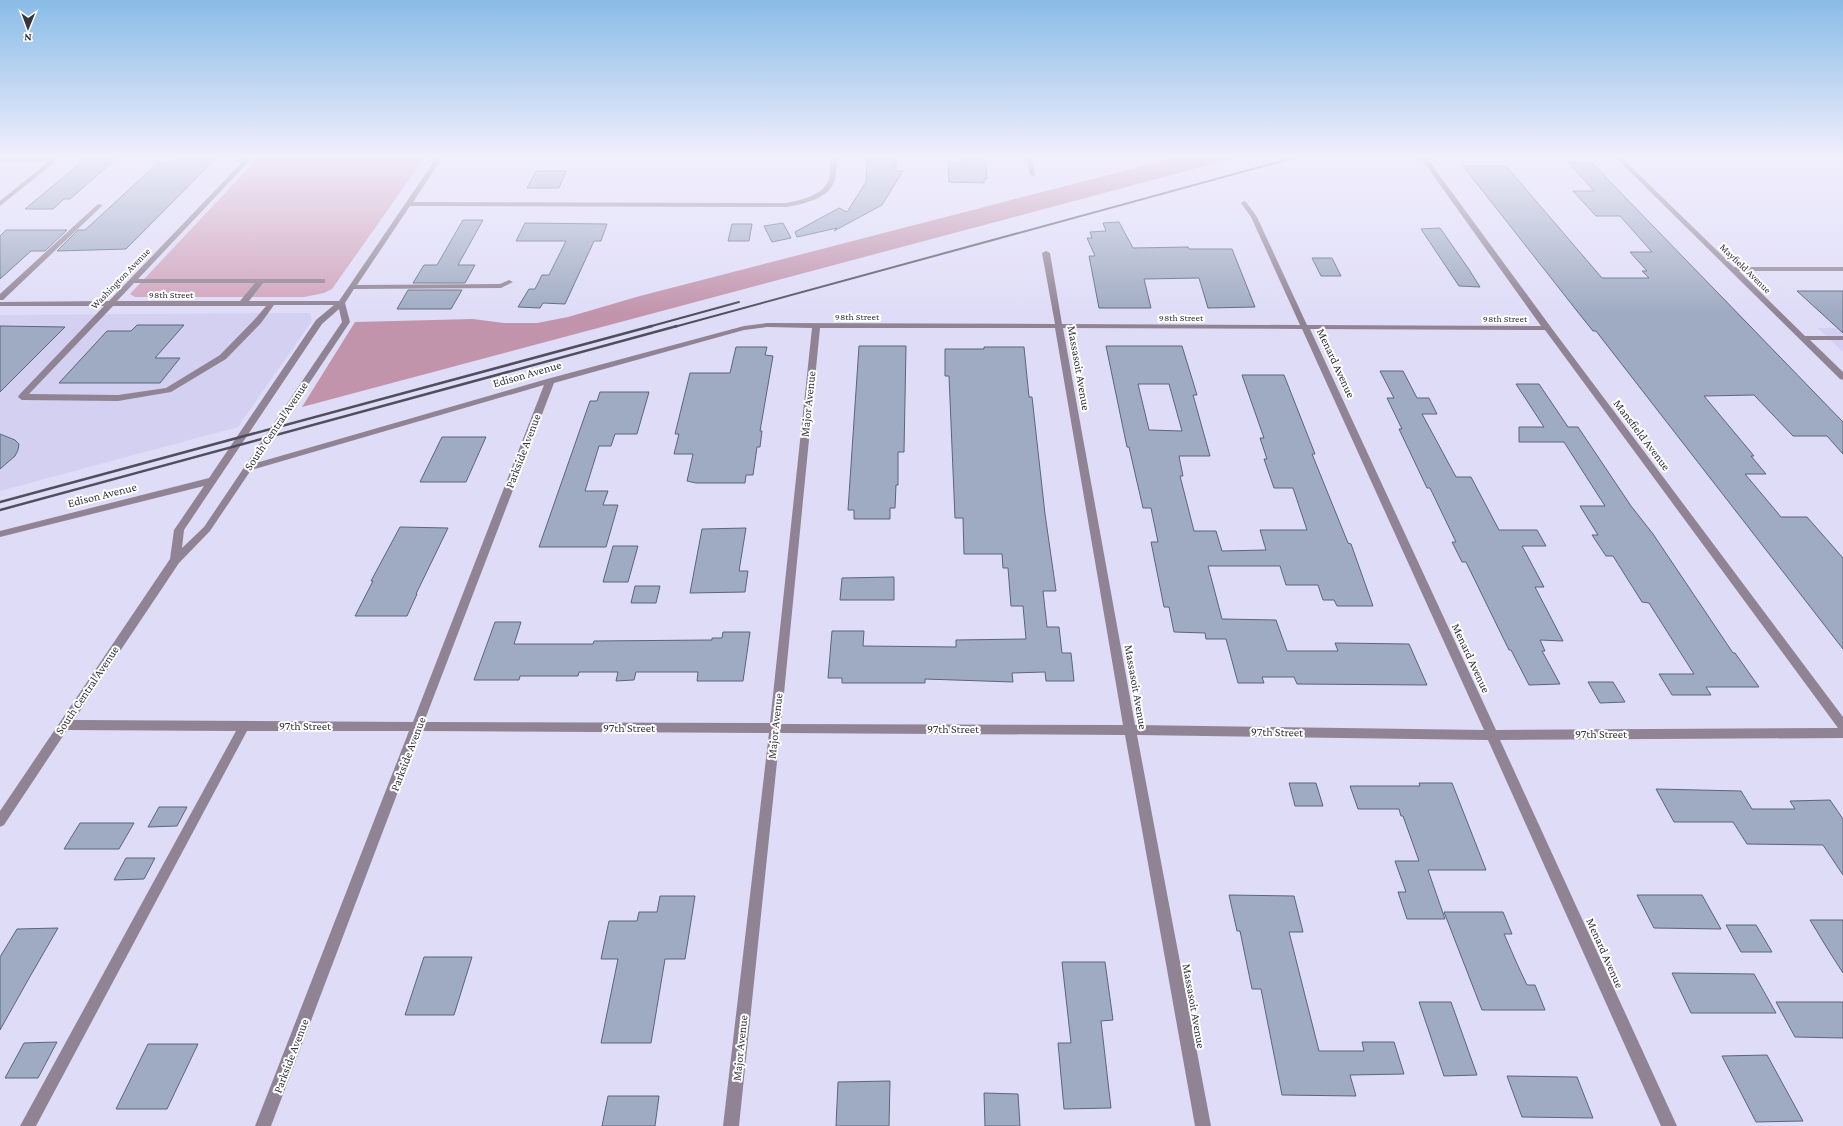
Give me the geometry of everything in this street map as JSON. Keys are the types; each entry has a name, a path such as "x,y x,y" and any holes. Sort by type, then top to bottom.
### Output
{"street":[{"path":"0,298 95,210"},
{"name":"Washington Avenue","path":"199,210 22,397 118,398 168,390 223,357 258,321 272,303"},
{"name":"South Central Avenue","path":"175,560 179,530 210,481 319,322 341,303 404,210"},
{"name":"Menard Avenue","path":"1249,210 1254,216 1492,734 1669,1126"},
{"name":"Mansfield Avenue","path":"1462,210 1547,328 1843,726"},
{"name":"Mayfield Avenue","path":"1672,210 1843,377"},
{"name":"Massasoit Avenue","path":"1046,253 1130,730 1203,1126"},
{"path":"1733,269 1843,269"},
{"path":"131,281 322,281"},
{"path":"242,304 261,281"},
{"path":"353,286 501,286 509,282"},
{"name":"South Central Avenue","path":"0,821 175,560 207,529 346,322 341,303"},
{"name":"98th Street","path":"0,304 341,303"},
{"name":"Edison Avenue","path":"248,468 550,381 744,328 767,325 816,326"},
{"name":"98th Street","path":"816,326 1547,328"},
{"name":"Major Avenue","path":"731,1126 775,729 816,326"},
{"path":"1803,338 1843,338"},
{"name":"Parkside Avenue","path":"263,1126 418,727 550,381"},
{"name":"Edison Avenue","path":"0,534 210,481"},
{"name":"97th Street","path":"63,725 1130,730 1492,734 1843,733"},
{"path":"28,1126 244,726"}],"shaded area":[{"path":"210,210 388,210 332,289 324,293 304,297 135,297 130,294"},
{"path":"975,210 1042,210 302,407 355,322 473,319 504,323 537,323 568,317 640,296"},
{"path":"310,313 312,321 238,427 0,491 0,315"},
{"path":"1818,328 1843,328 1843,352"}],"building":[{"path":"107,210 165,210 126,249 57,251 78,230 85,230"},
{"path":"836,210 842,210 847,212 849,210 874,210 834,231 837,228 797,237 795,232"},
{"path":"1497,210 1543,210 1602,278 1649,278 1642,271 1647,271 1630,252 1652,252 1620,216 1596,216 1590,210 1637,210 1843,422 1843,454 1827,436 1793,436 1754,395 1704,396 1754,456 1751,456 1766,474 1745,474 1781,517 1807,517 1843,558 1843,649 1596,331 1593,331"},
{"path":"463,220 483,220 458,265 475,265 465,283 413,283 424,265 437,265"},
{"path":"1119,222 1133,248 1188,247 1189,249 1232,249 1255,307 1208,308 1199,278 1144,279 1151,308 1099,308 1089,256 1095,256 1087,238 1092,238 1090,232 1106,231 1103,223"},
{"path":"525,223 607,224 601,241 594,241 565,304 543,303 540,308 518,307 529,289 535,289 542,275 549,275 566,241 516,241"},
{"path":"783,223 791,238 772,242 764,226"},
{"path":"732,224 752,224 749,241 728,241"},
{"path":"1440,228 1480,287 1459,286 1421,229"},
{"path":"6,230 67,230 45,251 31,251 0,279 0,236"},
{"path":"1312,258 1332,258 1341,276 1321,276"},
{"path":"408,290 462,290 451,309 397,309"},
{"path":"1797,291 1843,291 1843,333"},
{"path":"137,325 184,325 155,358 180,358 160,383 59,383 107,331 131,331"},
{"path":"0,326 65,327 0,392"},
{"path":"859,346 906,346 904,452 898,452 898,485 896,485 895,508 890,508 890,519 854,519 854,510 848,510"},
{"path":"1106,346 1182,346 1197,395 1193,395 1210,456 1179,456 1183,476 1180,476 1194,531 1216,531 1222,551 1266,550 1260,530 1307,530 1293,488 1274,488 1264,459 1267,459 1260,438 1264,438 1242,375 1284,375 1315,454 1312,454 1348,543 1351,544 1373,606 1337,606 1334,600 1323,600 1318,585 1286,585 1280,566 1208,566 1222,619 1276,620 1287,651 1338,651 1335,643 1409,644 1427,685 1297,684 1294,677 1262,677 1264,683 1238,683 1226,639 1206,639 1205,633 1174,632 1169,607 1164,607 1151,542 1158,542 1151,508 1143,508 1129,447 1127,447","holes":["1138,384 1169,384 1182,431 1149,430"]},
{"path":"736,347 767,347 765,355 773,356 760,431 762,431 760,447 757,447 753,475 746,475 745,483 696,483 687,481 693,454 674,454 679,434 675,434 690,373 730,373"},
{"path":"984,347 1024,347 1029,397 1032,397 1045,514 1056,591 1043,591 1047,627 1059,627 1062,653 1071,653 1074,681 1046,681 1045,672 1012,673 1013,682 925,679 925,683 842,683 842,678 828,678 832,631 864,631 863,646 956,647 956,640 1026,639 1023,606 1011,606 1008,568 1003,568 1002,554 964,554 963,518 955,518 949,376 945,376 945,349 984,349"},
{"path":"1380,371 1403,371 1417,398 1429,398 1437,414 1422,414 1456,477 1471,477 1499,530 1537,530 1546,546 1522,546 1544,587 1535,587 1563,641 1540,640 1545,651 1542,651 1560,684 1529,685 1511,650 1509,650 1466,562 1462,562 1452,542 1456,542 1430,488 1427,488 1399,429 1402,429 1387,398 1394,398"},
{"path":"1516,384 1539,384 1568,427 1578,427 1631,506 1653,534 1733,653 1735,653 1759,687 1706,687 1711,695 1672,695 1659,674 1694,674 1649,603 1642,602 1613,556 1606,556 1592,535 1598,535 1580,506 1605,506 1564,442 1519,442 1519,427 1544,427"},
{"path":"600,392 649,392 637,434 615,434 611,446 599,446 585,491 608,491 603,505 618,505 606,547 539,547 590,401 597,401"},
{"path":"0,434 15,440 19,444 15,456 0,469"},
{"path":"442,437 486,437 466,482 420,482"},
{"path":"400,527 448,528 407,616 355,616 373,581 371,581"},
{"path":"746,528 739,571 748,571 745,592 690,593 702,529"},
{"path":"613,546 638,546 628,582 603,582"},
{"path":"894,577 894,600 840,600 842,578"},
{"path":"635,586 660,586 656,603 631,603"},
{"path":"495,622 521,622 514,644 593,644 594,641 712,640 712,638 722,638 723,632 750,632 743,681 697,681 698,672 636,672 634,680 616,681 618,672 579,672 578,676 520,676 519,680 474,680"},
{"path":"1588,682 1613,682 1625,702 1600,703"},
{"path":"1289,783 1316,783 1323,806 1295,806"},
{"path":"1419,783 1452,783 1486,870 1428,870 1445,919 1407,919 1398,892 1406,892 1395,861 1419,861 1403,816 1401,816 1399,809 1358,809 1350,786 1420,786"},
{"path":"1656,789 1741,791 1752,809 1795,809 1790,801 1830,800 1843,819 1843,875 1823,845 1747,844 1733,822 1674,822"},
{"path":"159,807 187,807 177,826 148,827"},
{"path":"80,823 134,823 119,849 64,849"},
{"path":"126,858 155,858 144,879 114,880"},
{"path":"1229,895 1294,896 1303,932 1289,932 1319,1051 1364,1051 1362,1042 1394,1042 1404,1074 1350,1075 1356,1096 1282,1095 1261,989 1252,989 1240,931 1237,931"},
{"path":"1637,895 1702,895 1721,929 1654,928"},
{"path":"660,896 695,896 685,959 665,959 651,1043 601,1043 618,959 601,959 609,921 637,921 639,912 657,912"},
{"path":"1444,912 1503,912 1512,934 1504,934 1527,985 1535,985 1545,1010 1482,1010"},
{"path":"1810,920 1843,920 1843,973 1827,948"},
{"path":"1726,925 1756,925 1772,952 1741,952"},
{"path":"58,928 0,1030 0,957 17,929"},
{"path":"424,957 472,957 454,1015 405,1015"},
{"path":"1062,962 1105,962 1113,1020 1101,1021 1111,1108 1064,1109 1058,1043 1071,1043"},
{"path":"1672,973 1754,974 1776,1013 1691,1013"},
{"path":"1419,1002 1451,1002 1477,1075 1444,1076"},
{"path":"1776,1002 1843,1002 1843,1038 1795,1037"},
{"path":"57,1042 38,1078 5,1078 24,1043"},
{"path":"148,1044 198,1044 167,1109 116,1109"},
{"path":"1767,1055 1803,1121 1756,1122 1722,1056"},
{"path":"1507,1076 1577,1077 1593,1118 1522,1117"},
{"path":"890,1081 889,1126 836,1126 838,1082"},
{"path":"984,1093 1018,1094 1020,1126 985,1126"},
{"path":"608,1096 659,1096 655,1126 602,1126"}],"railway":[{"path":"674,327 1104,210"},
{"path":"648,327 739,302"},
{"path":"0,502 652,326"},
{"path":"0,510 677,326"}]}
